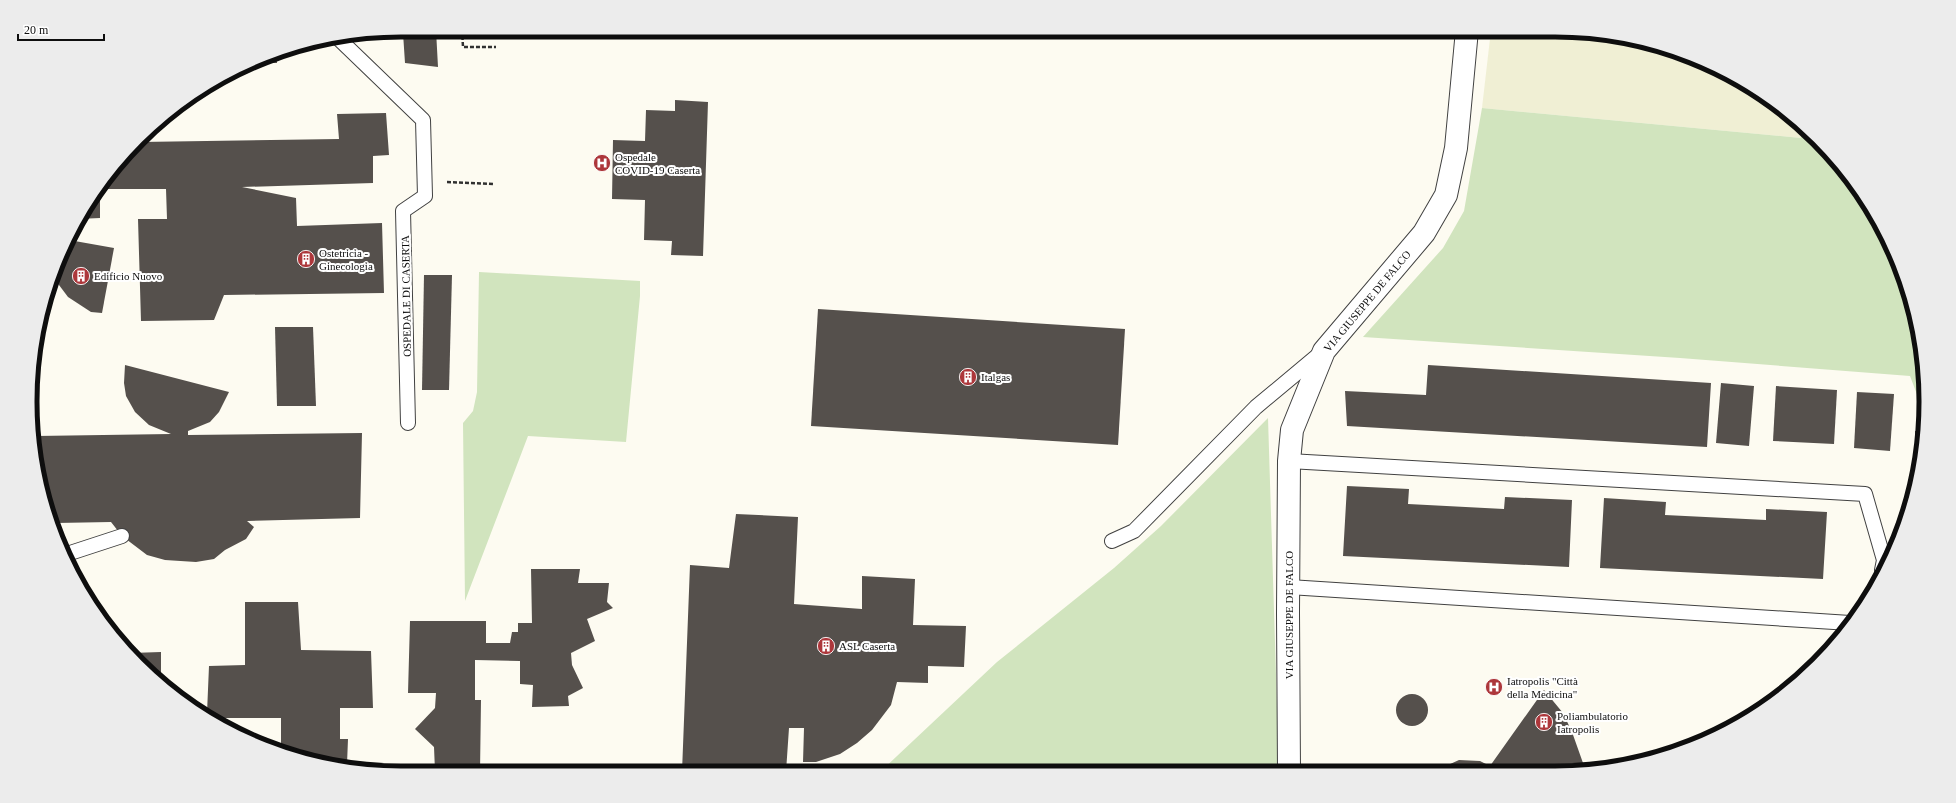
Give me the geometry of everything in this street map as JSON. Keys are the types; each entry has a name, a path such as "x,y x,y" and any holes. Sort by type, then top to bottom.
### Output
{"street":[{"name":"VIA GIUSEPPE DE FALCO","path":"1289,766 1289,461 1292,430 1324,351 1424,234 1446,195 1456,148 1466,37"}],"lane":[{"name":"OSPEDALE DI CASERTA","path":"342,42 423,120 425,196 404,211 408,423"},
{"path":"1112,541 1134,531 1256,407 1324,351"},
{"path":"1289,461 1865,494 1883,558"},
{"path":"70,553 122,536"},
{"path":"1289,587 1844,623"}],"path":[{"path":"462,37 463,47 496,47"},
{"path":"424,181 493,184"}],"green space":[{"path":"1490,37 1554,37 1602,40 1649,49 1672,56 1716,75 1757,98 1776,112 1801,133 1801,138 1482,108"},
{"path":"1482,108 1801,138 1801,133 1829,161 1858,199 1881,240 1891,262 1900,284 1912,330 1916,354 1919,397 1910,376 1680,358 1363,337 1443,248 1464,211"},
{"path":"479,272 640,281 640,296 626,442 528,436 465,601 463,423 473,411 477,392"},
{"path":"1268,418 1279,766 886,766 997,662 1114,568 1161,526"}],"building":[{"path":"403,37 436,37 438,67 405,63"},
{"path":"277,59 277,63 267,63"},
{"path":"675,100 708,102 703,256 671,255 672,241 644,240 645,200 612,199 613,140 645,141 646,110 675,111"},
{"path":"386,113 389,155 373,156 373,183 242,187 296,198 297,226 382,223 384,293 224,295 214,320 141,321 138,219 167,219 166,189 105,189 127,161 146,142 339,139 337,114"},
{"path":"100,196 100,218 86,219"},
{"name":"Edificio Nuovo","path":"75,241 114,248 102,313 91,312 68,297 57,282"},
{"path":"424,275 452,275 449,390 422,390"},
{"name":"Italgas","path":"818,309 1125,329 1118,445 811,426"},
{"path":"275,327 313,327 316,406 277,406"},
{"path":"125,365 229,392 219,412 210,422 188,431 188,435 362,433 360,518 247,521 254,527 246,539 225,550 214,559 196,562 165,560 147,555 122,536 111,522 58,523 49,496 44,473 39,436 171,434 149,425 135,412 126,396 124,383"},
{"path":"1428,365 1711,383 1707,447 1347,426 1345,391 1426,395"},
{"path":"1721,383 1754,386 1749,446 1716,443"},
{"path":"1776,386 1837,390 1834,444 1773,441"},
{"path":"1857,392 1894,394 1890,451 1854,448"},
{"path":"1915,431 1918,431 1916,449 1915,455"},
{"path":"1347,486 1409,489 1408,504 1504,509 1505,497 1572,500 1569,567 1343,556"},
{"path":"1604,498 1666,502 1665,515 1766,520 1766,509 1827,512 1823,579 1600,568"},
{"name":"ASL Caserta","path":"736,514 798,517 794,604 862,609 862,576 915,579 913,625 966,626 964,667 928,666 928,683 897,682 891,705 872,730 857,743 840,754 816,762 803,762 804,728 789,728 786,766 682,766 690,565 729,568"},
{"path":"531,569 580,569 578,583 609,583 607,602 613,608 587,619 595,641 571,653 572,665 583,688 568,696 569,706 532,707 533,685 520,684 520,661 475,660 475,700 481,700 480,766 435,766 434,747 415,729 435,708 436,693 408,693 410,621 486,621 486,643 510,643 512,632 518,632 518,623 532,623"},
{"path":"245,602 298,602 301,650 371,651 373,708 340,708 340,739 348,739 347,762 307,754 281,746 281,718 221,718 207,710 209,666 245,665"},
{"path":"161,652 161,676 144,659 138,653"},
{"name":"Poliambulatorio Iatropolis","path":"1544,690 1563,713 1572,732 1583,765 1490,766"},
{"path":"1412,694 1423,699 1428,710 1423,721 1412,726 1401,721 1396,710 1401,699"},
{"name":"Poliambulatorio Iatropolis","path":"1459,760 1480,761 1490,766 1446,766"}],"place":[{"name":"Ospedale COVID-19 Caserta","path":"602,163"},
{"name":"Ostetricia - Ginecologia","path":"306,259"},
{"name":"Edificio Nuovo","path":"81,276"},
{"name":"Italgas","path":"968,377"},
{"name":"ASL Caserta","path":"826,646"},
{"name":"Iatropolis \"Città della Medicina\"","path":"1494,687"},
{"name":"Poliambulatorio Iatropolis","path":"1544,722"}]}
